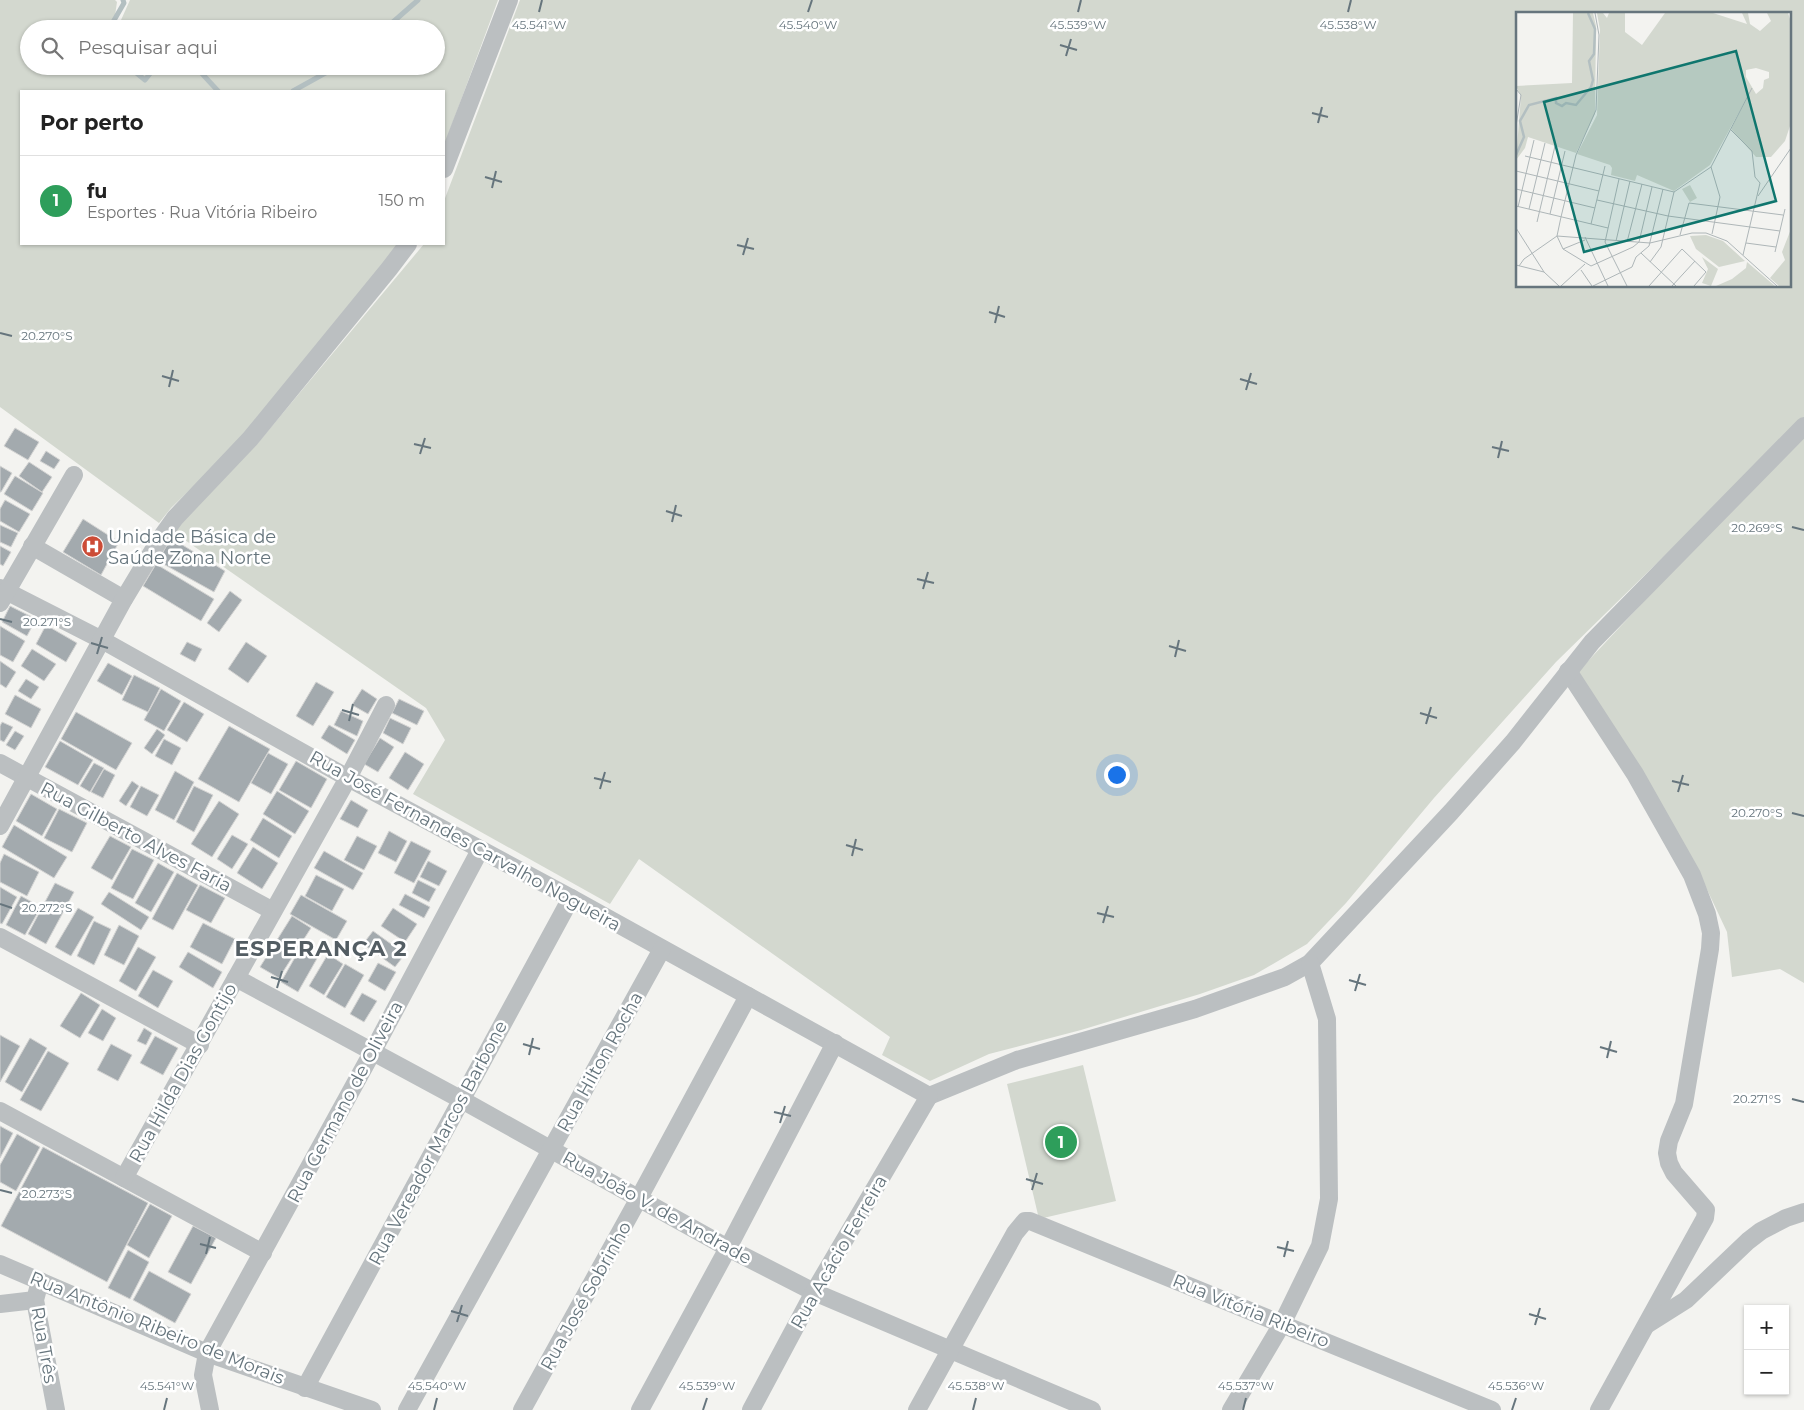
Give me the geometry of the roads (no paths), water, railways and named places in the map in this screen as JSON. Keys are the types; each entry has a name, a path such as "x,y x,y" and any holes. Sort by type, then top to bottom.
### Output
{"street":[{"path":"445,166 509,0"},
{"path":"0,826 124,599 160,539 175,518 250,440 407,245"},
{"path":"929,1096 1017,1060 1195,1009 1285,977 1310,963 1464,798 1612,622 1804,426"},
{"path":"2,594 74,475"},
{"path":"32,546 124,599"},
{"name":"Rua José Fernandes Carvalho Nogueira","path":"2,594 102,640 348,778 571,898 929,1096"},
{"path":"1568,672 1635,774 1692,875 1707,914 1711,933 1709,956 1684,1104 1669,1141 1667,1153 1674,1173 1706,1210 1704,1218 1599,1410"},
{"name":"Rua Hilda Dias Gontijo","path":"124,1178 348,778 386,705"},
{"name":"Rua Gilberto Alves Faria","path":"0,763 273,911"},
{"name":"Rua Germano de Oliveira","path":"207,1353 373,1051 480,850"},
{"name":"Rua Vereador Marcos Barbone","path":"305,1388 571,898"},
{"path":"0,937 200,1045"},
{"name":"Rua Hilton Rocha","path":"407,1410 662,949"},
{"path":"1231,1410 1282,1324 1320,1246 1329,1199 1327,1020 1310,963"},
{"name":"Rua João V. de Andrade","path":"236,978 373,1051 728,1248 814,1292 1092,1410"},
{"name":"Rua José Sobrinho","path":"522,1410 748,996"},
{"path":"640,1410 728,1248 835,1043"},
{"name":"Rua Acácio Ferreira","path":"751,1410 814,1292 929,1096"},
{"path":"0,1111 263,1253"},
{"path":"1646,1326 1686,1300 1761,1231 1786,1218 1804,1212"},
{"name":"Rua Vitória Ribeiro","path":"951,1349 1015,1233 1025,1221 1030,1221 1492,1410"},
{"name":"Rua Antônio Ribeiro de Morais","path":"0,1264 207,1353 372,1410"},
{"name":"Rua Três","path":"40,1281 35,1300 56,1410"},
{"path":"0,1304 35,1300"},
{"path":"917,1410 951,1349"},
{"path":"207,1353 203,1375 210,1410"}],"waterway":[{"path":"114,20 124,3 123,0"},
{"path":"395,20 418,0"},
{"path":"139,75 145,80 149,75"},
{"path":"203,75 217,90"},
{"path":"295,90 322,75"}],"place":[{"name":"Unidade Básica de Saúde Zona Norte","path":"92,547"},
{"name":"fu","path":"1061,1142"}],"district":[{"name":"ESPERANÇA 2","path":"321,948"}]}
